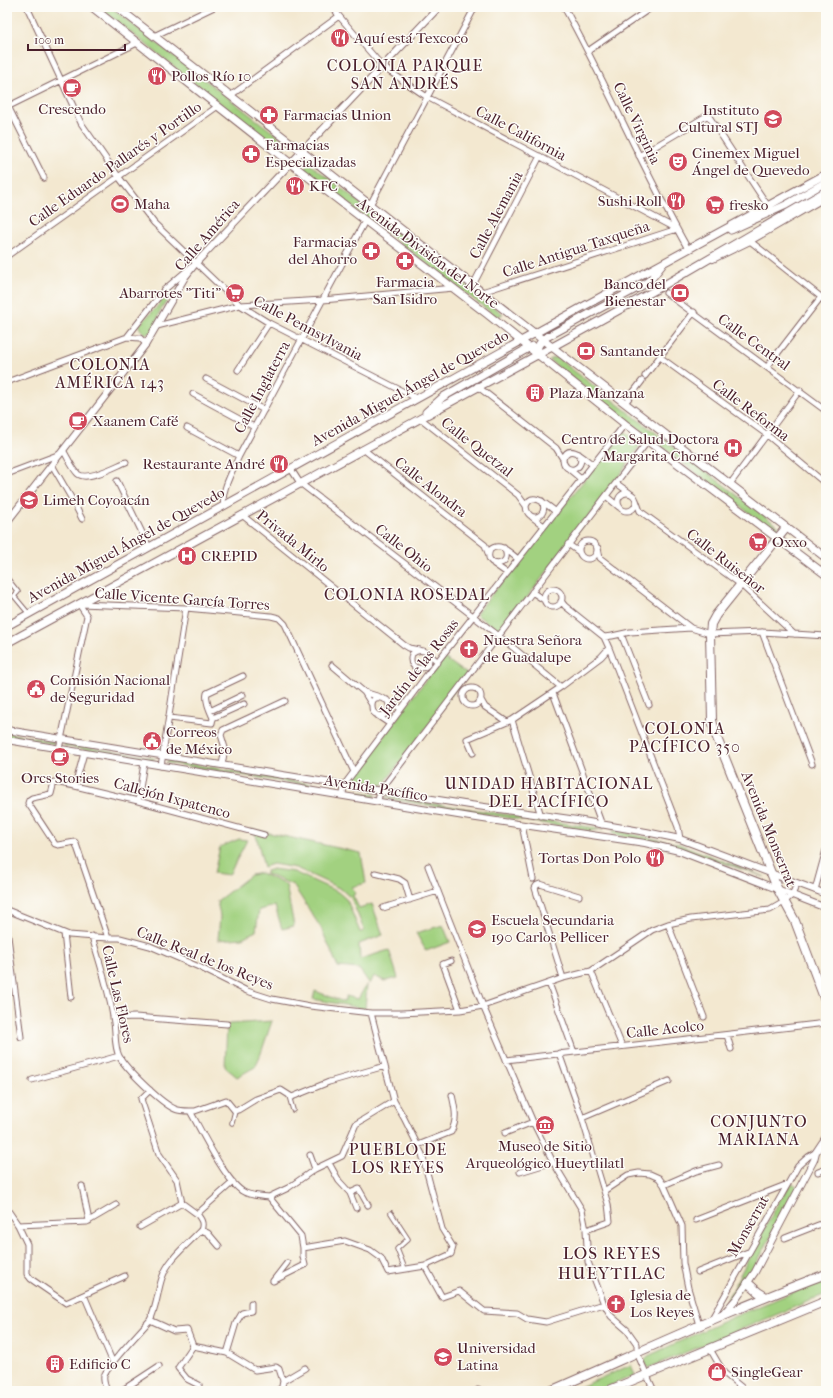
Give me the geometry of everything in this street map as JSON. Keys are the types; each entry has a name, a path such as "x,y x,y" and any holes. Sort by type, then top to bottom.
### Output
{"main road":[{"name":"Avenida División del Norte","path":"92,7 290,163 454,288 625,424 826,575"},
{"name":"Avenida División del Norte","path":"117,7 552,347 826,558"},
{"name":"Avenida Miguel Ángel de Quevedo","path":"7,626 416,398 826,174"},
{"path":"708,238 749,222 786,205 826,182"},
{"name":"Avenida Miguel Ángel de Quevedo","path":"7,643 477,386 552,347 826,191"},
{"path":"537,355 538,346 543,339 644,285 665,262"},
{"path":"420,418 442,398 529,348 535,342 535,333"},
{"name":"Avenida Monserrat","path":"786,528 716,615 712,624 710,634 712,720 715,733 770,874 795,921 826,1003"},
{"path":"550,1391 637,1354 722,1315 826,1274"},
{"path":"748,1283 766,1297"},
{"path":"607,1391 826,1301"}],"street":[{"name":"Calle Pennsylvania","path":"27,7 82,123 118,176 154,223 240,305 269,323 416,398"},
{"path":"154,36 214,7"},
{"name":"Calle California","path":"333,7 339,16 383,66 427,97 677,229"},
{"name":"Calle América","path":"7,522 146,344 185,277 196,263 439,7"},
{"path":"370,205 475,7"},
{"name":"Calle Virginia","path":"564,7 588,51 639,156 688,249"},
{"path":"588,51 652,7"},
{"path":"230,96 339,16"},
{"path":"44,178 7,106 137,43"},
{"name":"Calle Eduardo Pallarés y Portillo","path":"7,256 218,106"},
{"path":"639,156 708,115 768,206"},
{"name":"Calle Alemania","path":"473,285 540,156"},
{"name":"Avenida Miguel Ángel de Quevedo","path":"703,261 716,259 750,242 826,197"},
{"name":"Calle Inglaterra","path":"224,505 222,500 224,492 239,456 366,221"},
{"name":"Calle Antigua Taxqueña","path":"482,292 677,229"},
{"path":"750,242 826,301"},
{"path":"127,337 164,290 196,263"},
{"path":"157,326 240,305 323,300 454,288"},
{"name":"Calle Central","path":"666,293 800,390 826,411"},
{"path":"767,367 821,297"},
{"path":"625,403 694,312"},
{"path":"238,370 269,323"},
{"path":"7,382 127,337 140,338 146,344"},
{"name":"Calle Reforma","path":"660,357 766,434 826,484"},
{"path":"206,379 264,410"},
{"path":"477,386 556,448 563,459 563,463 581,479"},
{"path":"730,484 800,390"},
{"path":"193,394 254,427"},
{"name":"Calle Quetzal","path":"420,418 518,495 524,498 534,499"},
{"name":"Jardín de las Rosas","path":"344,785 426,676 625,424"},
{"path":"187,428 239,456"},
{"path":"378,801 380,791 648,441"},
{"path":"556,448 579,454 593,465"},
{"name":"Calle Alondra","path":"363,449 485,545"},
{"path":"563,459 567,452 571,451"},
{"path":"7,474 62,452 79,475 84,477 126,462"},
{"path":"568,469 573,470 578,468 581,463 579,454"},
{"path":"52,465 82,519"},
{"name":"Calle Ohio","path":"291,469 300,483 499,636 561,687"},
{"path":"117,481 149,547"},
{"path":"606,496 624,511 640,511 634,496 616,483"},
{"path":"620,509 618,505 622,494 630,494"},
{"name":"Calle Quetzal","path":"518,495 526,506"},
{"path":"544,526 526,510 527,503 534,499 542,501 556,512"},
{"path":"628,512 633,510 636,505 636,500"},
{"path":"531,516 536,517 541,515 544,511 542,501"},
{"name":"Calle Ruiseñor","path":"640,511 740,584 794,634"},
{"name":"Privada Mirlo","path":"242,515 404,645 409,648 419,650"},
{"path":"577,532 588,541 592,541 596,544 600,558 691,628 710,634 762,632 826,636"},
{"path":"579,552 581,545 588,541"},
{"path":"568,544 579,552 585,559 600,558"},
{"path":"507,573 490,561 485,545 504,548 518,559"},
{"path":"488,553 493,547 497,546"},
{"path":"494,563 499,564 506,558 507,553 504,548"},
{"path":"590,559 597,553 598,548"},
{"path":"7,578 18,592 14,596 29,614"},
{"path":"532,592 550,606 554,607 560,603 562,596 560,592 541,580"},
{"path":"544,600 545,592 552,588"},
{"path":"560,603 604,637 678,827 680,839"},
{"path":"59,749 87,616 79,604"},
{"name":"Calle Vicente García Torres","path":"79,604 186,608 279,618 285,624 354,772"},
{"path":"161,766 186,608"},
{"path":"604,637 630,632 691,628"},
{"path":"762,632 812,764"},
{"path":"621,634 649,705"},
{"name":"Privada Mirlo","path":"404,645 411,658"},
{"path":"473,753 467,739 510,721 553,693 601,657 609,648"},
{"path":"426,676 411,662 412,654 419,650 427,653 438,662"},
{"path":"416,668 426,666 429,662 427,653"},
{"path":"332,665 364,692 372,705 374,713 390,724"},
{"path":"169,718 210,723 213,722 206,696 207,693 243,676"},
{"path":"464,682 472,688 476,688 482,695 481,700 474,706"},
{"path":"463,699 465,692 472,688"},
{"path":"364,692 388,700 401,709"},
{"path":"455,693 469,706 485,707 510,721 541,816"},
{"path":"553,693 605,826 606,837"},
{"path":"210,710 243,695"},
{"path":"372,705 376,699 380,698"},
{"path":"377,715 382,716 387,714 390,710 388,700"},
{"path":"481,700 485,707"},
{"path":"222,765 226,748 221,735 223,730 285,701"},
{"path":"213,718 244,704"},
{"name":"Avenida Pacífico","path":"7,730 380,791 541,816 577,820 646,832 680,839 826,894"},
{"name":"Avenida Pacífico","path":"7,740 522,825 606,837 679,851 826,908"},
{"path":"75,786 84,753"},
{"path":"138,801 144,763"},
{"name":"Callejón Ixpatenco","path":"108,938 75,842 58,845 55,844 28,803 32,798 51,794 54,782 138,801 264,835"},
{"path":"343,795 344,785"},
{"path":"522,825 533,879"},
{"path":"814,890 826,850"},
{"path":"428,866 483,1006 533,1122 553,1162 582,1210 586,1230 588,1262 604,1304 611,1316 627,1330 637,1344 637,1354 654,1391"},
{"path":"375,873 399,879 404,883 410,900"},
{"path":"563,978 535,888 540,884 579,896"},
{"name":"Calle Real de los Reyes","path":"7,910 69,935 120,938 150,946 199,967 247,991 310,1006 371,1013 460,1010 483,1006 563,978 591,971 652,930 668,924 691,919 770,910 784,902 792,895 797,884"},
{"path":"382,908 438,891"},
{"path":"668,924 704,1017"},
{"path":"7,929 21,1037"},
{"path":"64,933 71,996"},
{"name":"Calle Las Flores","path":"92,936 108,992 116,1045 120,1056 130,1069 165,1104 176,1110 190,1111"},
{"path":"451,961 443,964 460,1010"},
{"path":"591,971 622,1046"},
{"path":"549,983 574,1052"},
{"path":"303,1248 345,1241 370,1250 381,1258 388,1272 425,1266 451,1254 453,1248 442,1229 422,1154 394,1101 371,1013"},
{"path":"113,1018 135,1017 227,1024"},
{"name":"Calle Acolco","path":"506,1060 826,1023"},
{"path":"727,1034 731,1049"},
{"path":"559,1053 582,1118 608,1204 610,1221 586,1230"},
{"path":"32,1080 120,1056"},
{"path":"289,1096 292,1097 329,1082 385,1066"},
{"path":"582,1118 669,1081"},
{"path":"107,1391 104,1378 105,1374 150,1320 154,1313 162,1279 167,1267 203,1226 197,1214 182,1203 177,1180 160,1154 141,1099 150,1090"},
{"path":"234,1111 256,1099 281,1090 289,1096 293,1110"},
{"path":"418,1145 451,1132 454,1127 456,1115 452,1095"},
{"path":"232,1123 234,1111 226,1100 190,1111 213,1152 233,1182 242,1191 255,1196 269,1197 288,1188 314,1169 342,1156 356,1124 394,1101"},
{"path":"505,1133 533,1122"},
{"name":"Monserrat","path":"722,1315 738,1298 755,1272 814,1160 816,1152 826,1137"},
{"name":"Monserrat","path":"711,1320 748,1252 798,1166 816,1152"},
{"path":"310,1155 314,1169"},
{"path":"520,1172 553,1162"},
{"path":"329,1163 339,1181 350,1193 356,1208"},
{"path":"664,1185 696,1171 718,1165"},
{"path":"818,1172 826,1169"},
{"path":"604,1191 628,1175 639,1173 650,1174 659,1178 664,1185 682,1226 683,1263 688,1288 699,1325"},
{"path":"197,1214 233,1182"},
{"path":"696,1220 788,1184"},
{"path":"82,1186 89,1221"},
{"path":"350,1193 359,1189 368,1206"},
{"path":"269,1197 301,1236 303,1248 302,1257 305,1266 273,1281 287,1263"},
{"path":"140,1227 182,1203"},
{"path":"18,1225 89,1221 116,1205"},
{"path":"7,1209 18,1225 27,1244 27,1274 31,1279 66,1303 125,1276"},
{"path":"391,1213 408,1239 397,1249 405,1269"},
{"path":"785,1238 826,1222"},
{"path":"201,1230 208,1233 219,1246"},
{"path":"698,1272 748,1252"},
{"path":"425,1266 442,1297 459,1290 484,1311 517,1313 527,1319 546,1322 604,1304"},
{"path":"84,1294 113,1363"},
{"path":"227,1353 236,1323 242,1313 251,1311 251,1303"},
{"path":"150,1320 174,1331 187,1330 193,1346"},
{"path":"193,1346 227,1353 255,1370 276,1367 281,1372 283,1381 281,1390 274,1391"},
{"path":"193,1346 178,1368 187,1379 199,1385"},
{"path":"710,1348 724,1373 746,1391"},
{"path":"121,1391 159,1366"},
{"path":"283,1381 306,1368"}],"green space":[{"path":"99,7 110,7 288,144 280,151"},
{"path":"309,163 503,314 497,317 304,170"},
{"path":"173,289 152,332 145,334 140,329 139,325"},
{"path":"556,357 779,527 775,533 549,360"},
{"path":"624,431 641,444 616,481 500,633 476,614"},
{"path":"443,657 467,674 383,785 350,781"},
{"path":"7,733 53,741 54,744 7,737"},
{"path":"65,743 154,758 153,761 64,746"},
{"path":"168,760 336,788 336,790 167,763"},
{"path":"348,791 375,794 375,797 350,794"},
{"path":"383,796 603,829 590,831 390,799"},
{"path":"251,829 361,853 366,883 352,887 355,893 353,896 359,908 372,904 383,935 359,944 360,959 389,950 398,978 385,981 374,976 370,984 359,969 338,967 321,928 293,885 266,874 266,871 273,869 294,872 338,892 347,900 360,932 362,932 364,930 351,898 341,889 296,868 273,864 264,867 256,835"},
{"path":"613,830 679,844 765,877 678,848 613,834"},
{"path":"239,839 247,840 229,875 214,873 220,847"},
{"path":"261,873 286,885 294,926 282,929 275,906 259,910 256,931 242,938 218,940 220,916 217,901 251,875"},
{"path":"443,925 450,942 426,951 416,933"},
{"path":"367,984 365,1009 313,999 315,991 344,1002 346,996 358,999"},
{"path":"272,1021 255,1067 237,1077 225,1067 227,1026 229,1024"},
{"path":"792,1183 798,1187 750,1275 735,1296 726,1301 782,1196"},
{"path":"826,1279 826,1294 648,1368 645,1365 644,1360 648,1356 735,1316"},
{"path":"631,1365 635,1375 598,1391 571,1391"}],"place":[{"name":"Aquí está Texcoco","path":"340,38"},
{"name":"Pollos Río 10","path":"157,76"},
{"name":"Crescendo","path":"72,88"},
{"name":"Farmacias Union","path":"269,115"},
{"name":"Instituto Cultural STJ","path":"773,119"},
{"name":"Farmacias Especializadas","path":"251,154"},
{"name":"Cinemex Miguel Ángel de Quevedo","path":"678,162"},
{"name":"KFC","path":"295,186"},
{"name":"Sushi Roll","path":"676,201"},
{"name":"Maha","path":"120,204"},
{"name":"fresko","path":"715,205"},
{"name":"Farmacias del Ahorro","path":"371,251"},
{"name":"Farmacia San Isidro","path":"405,261"},
{"name":"Abarrotes \"Titi\"","path":"235,293"},
{"name":"Banco del Bienestar","path":"680,293"},
{"name":"Santander","path":"586,351"},
{"name":"Plaza Manzana","path":"535,393"},
{"name":"Xaanem Café","path":"78,421"},
{"name":"Centro de Salud Doctora Margarita Chorné","path":"733,448"},
{"name":"Restaurante André","path":"279,464"},
{"name":"Limeh Coyoacán","path":"29,500"},
{"name":"Oxxo","path":"758,542"},
{"name":"CREPID","path":"187,556"},
{"name":"Nuestra Señora de Guadalupe","path":"469,649"},
{"name":"Comisión Nacional de Seguridad","path":"36,689"},
{"name":"Correos de México","path":"152,741"},
{"name":"Orcs Stories","path":"60,757"},
{"name":"Tortas Don Polo","path":"655,858"},
{"name":"Escuela Secundaria 190 Carlos Pellicer","path":"477,929"},
{"name":"Museo de Sitio Arqueológico Hueytlilatl","path":"545,1125"},
{"name":"Iglesia de Los Reyes","path":"616,1304"},
{"name":"Universidad Latina","path":"443,1357"},
{"name":"Edificio C","path":"55,1364"},
{"name":"SingleGear","path":"717,1372"}],"district":[{"name":"COLONIA PARQUE SAN ANDRÉS","path":"405,74"},
{"name":"COLONIA AMÉRICA 143","path":"110,373"},
{"name":"COLONIA ROSEDAL","path":"407,594"},
{"name":"COLONIA PACÍFICO 350","path":"685,737"},
{"name":"UNIDAD HABITACIONAL DEL PACÍFICO","path":"549,792"},
{"name":"CONJUNTO MARIANA","path":"759,1130"},
{"name":"PUEBLO DE LOS REYES","path":"398,1158"},
{"name":"LOS REYES HUEYTILAC","path":"612,1263"}]}
